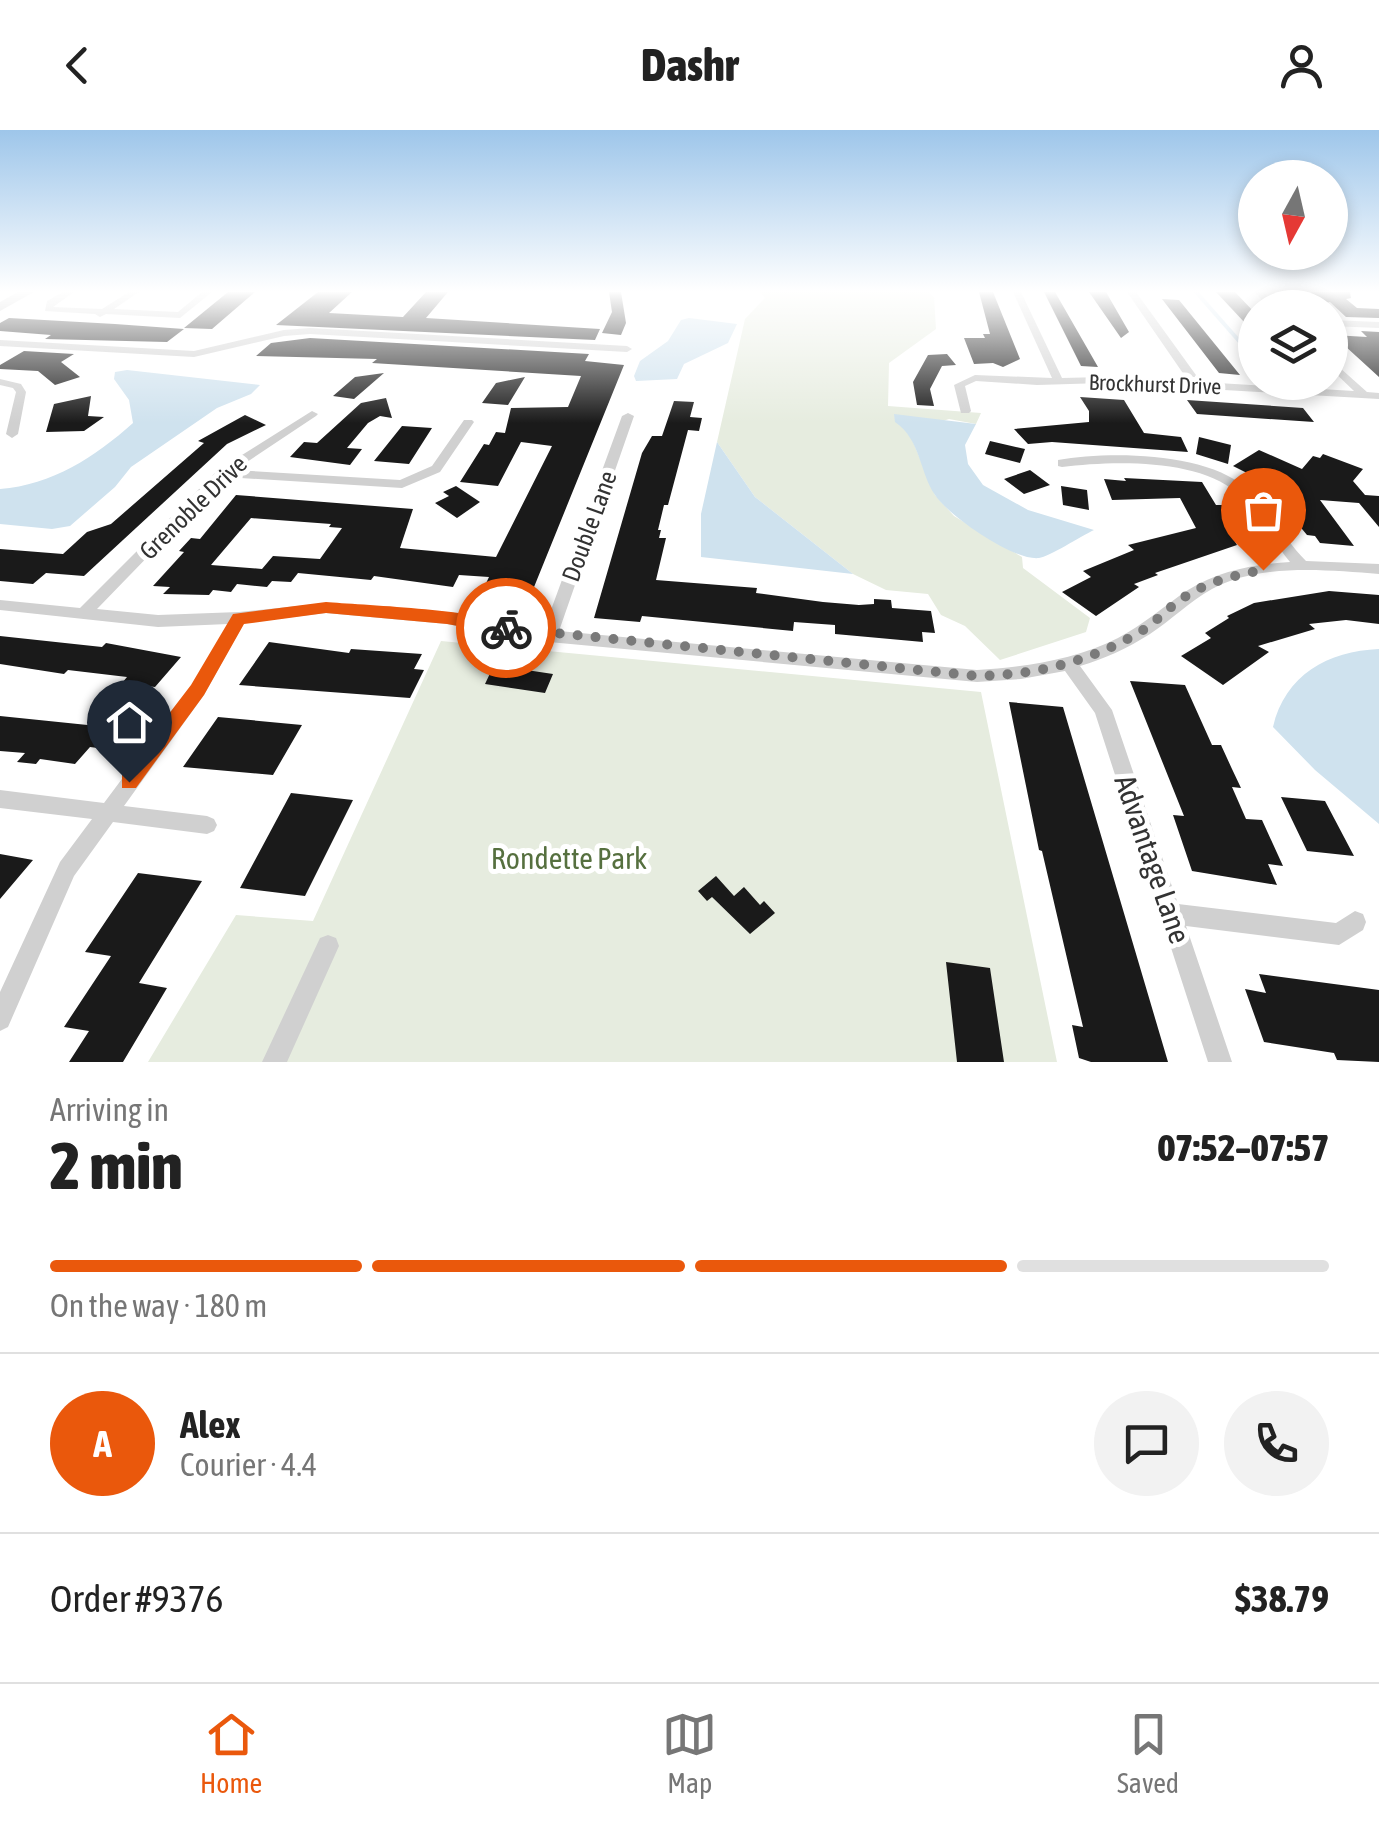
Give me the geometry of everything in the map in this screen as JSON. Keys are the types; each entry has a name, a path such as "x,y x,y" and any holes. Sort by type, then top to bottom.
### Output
{"street":[{"path":"0,343 194,354 275,335"},
{"path":"394,335 627,348"},
{"path":"1037,335 1058,381"},
{"path":"1162,335 1197,385"},
{"path":"1348,379 1364,395"},
{"name":"Brockhurst Drive","path":"966,410 959,385 963,381 1197,385 1379,396"},
{"path":"0,382 17,386 22,392 12,434"},
{"name":"Grenoble Drive","path":"84,613 222,473 312,414"},
{"name":"Double Lane","path":"549,636 628,416"},
{"path":"222,473 402,484 436,469 468,422"},
{"path":"1062,464 1086,460 1179,466 1218,476 1243,492 1278,543 1302,566"},
{"path":"0,605 158,621 239,618 326,608 447,618 549,636 977,676 1019,675 1069,664 1144,630 1183,598 1226,578 1302,566 1379,568"},
{"path":"0,1019 67,868 198,690 239,618"},
{"name":"Advantage Lane","path":"1069,664 1104,710 1220,1062"},
{"path":"0,800 207,825"},
{"path":"1173,914 1339,934 1355,922"},
{"path":"274,1062 328,946"}],"green space":[{"path":"741,335 927,335 889,363 888,406 981,413 976,424 949,419 909,432 935,495 954,516 1022,557 1023,568 1090,618 1086,632 1000,660 965,626 941,615 928,594 886,590 853,574 755,497 717,442"},
{"name":"Rondette Park","path":"441,641 981,692 1057,1062 148,1062 236,915 313,921"}],"water":[{"path":"671,335 732,335 728,343 684,364 677,379 636,381 640,361"},
{"path":"127,370 260,385 251,394 217,408 131,467 115,487 70,526 52,529 0,524 0,489 37,482 72,467 133,423 129,400 114,379 115,372"},
{"path":"894,414 976,424 965,445 968,464 983,485 1028,510 1094,530 1039,558 999,545 968,525 935,495 915,447 895,422"},
{"path":"717,442 755,497 853,574 701,557 701,514"},
{"path":"1379,649 1379,824 1315,770 1273,727 1287,693 1311,669 1343,655"}],"building":[{"path":"50,335 176,335 167,342 45,339"},
{"path":"499,335 597,335 595,340"},
{"path":"1011,335 1020,359 1003,367 974,364 964,338"},
{"path":"1066,335 1080,335 1098,367 1081,366"},
{"path":"1190,335 1208,335 1238,375 1219,373"},
{"path":"1379,335 1379,377 1348,349 1348,336"},
{"path":"310,338 589,354 585,361 624,365 532,592 518,591 513,602 479,598 489,577 459,575 453,587 374,576 371,580 298,573 291,582 272,581 267,587 237,584 231,592 213,590 209,595 163,594 170,587 153,586 184,552 179,551 191,538 200,539 236,495 413,509 400,548 496,557 552,446 521,442 498,486 460,482 484,444 489,445 496,432 505,433 511,408 568,407 581,376 372,363 377,359 256,356 271,343","holes":["251,518 331,524 329,527 342,528 320,559 273,556 262,569 211,565"]},
{"path":"24,351 74,354 61,362 80,377 55,385 38,371 0,369 0,365"},
{"path":"947,354 956,365 942,366 930,389 934,406 917,405 913,382 928,355"},
{"path":"384,373 354,399 333,396 355,377"},
{"path":"525,377 508,405 482,403 496,383"},
{"path":"91,396 88,416 104,417 84,431 46,432 54,404"},
{"path":"1080,397 1124,400 1144,433 1181,437 1188,452 1052,442 1028,444 1014,429 1089,422 1089,411"},
{"path":"386,398 392,418 380,416 368,423 347,448 362,449 350,465 290,457 304,442 317,443 361,403"},
{"path":"1187,400 1303,408 1314,422 1197,414"},
{"path":"674,401 694,402 690,417 702,418 699,431 688,430 668,505 664,505 658,530 659,538 666,538 656,580 757,588 756,593 823,602 859,605 874,604 874,599 891,600 892,608 931,611 935,633 922,632 923,642 835,634 835,625 794,622 793,631 642,616 640,622 594,618 642,453 652,436 662,436"},
{"path":"245,415 266,425 227,444 84,576 46,573 33,584 0,581 0,549 63,554 87,532 111,524 204,443 198,441"},
{"path":"402,426 432,428 409,464 374,461"},
{"path":"1199,437 1231,445 1228,464 1196,454"},
{"path":"990,441 1025,449 1020,463 985,454"},
{"path":"1259,450 1302,469 1313,456 1320,458 1323,454 1363,469 1353,481 1365,495 1379,496 1379,527 1359,503 1320,500 1354,546 1320,543 1315,536 1307,535 1254,471 1249,474 1233,466"},
{"path":"1030,470 1050,485 1024,494 1004,479"},
{"path":"1124,478 1202,482 1216,505 1223,505 1243,541 1234,540 1237,545 1155,573 1158,575 1134,584 1139,587 1096,616 1062,592 1091,577 1083,571 1134,550 1128,545 1196,528 1180,498 1112,500 1104,479 1126,481"},
{"path":"456,486 480,502 457,518 435,503 449,496 443,492"},
{"path":"1061,486 1087,490 1089,510 1063,505"},
{"path":"1329,591 1379,595 1379,624 1346,620 1309,624 1315,629 1258,646 1269,652 1223,685 1181,656 1211,638 1205,633 1227,616 1254,603"},
{"path":"0,636 102,647 106,643 181,657 155,687 122,683 127,677 68,670 64,674 0,664"},
{"path":"269,642 349,653 351,649 422,654 414,669 424,670 410,698 239,685"},
{"path":"494,665 553,674 545,693 485,684"},
{"path":"1130,681 1185,685 1212,745 1221,745 1241,788 1232,787 1246,819 1262,820 1283,866 1268,864 1277,885 1192,871 1173,815 1184,816"},
{"path":"1009,702 1063,707 1168,1062 1091,1062 1079,1058 1072,1025 1083,1027 1039,850"},
{"path":"118,715 134,717 126,727 132,727 113,750 90,747 75,764 40,759 36,764 17,762 25,753 0,751 0,716 107,727"},
{"path":"218,717 302,725 273,775 183,767"},
{"path":"291,793 353,800 305,896 240,888"},
{"path":"1281,797 1325,801 1354,856 1307,851"},
{"path":"0,854 33,860 0,899"},
{"path":"138,873 202,881 139,983 167,988 123,1062 69,1062 89,1031 64,1027 111,956 85,952"},
{"path":"716,876 734,896 744,887 760,905 764,901 775,913 750,934 712,897 707,901 698,891"},
{"path":"946,962 990,968 1004,1062 957,1062"},
{"path":"1259,974 1379,990 1379,1062 1337,1060 1334,1053 1264,1042 1245,989 1266,993"}],"waterway":[{"path":"1234,335 1238,340"}],"way so far":[{"path":"506,628 549,636 977,676 1019,675 1069,664 1109,649 1144,630 1183,598 1226,578 1263,570"}],"route":[{"path":"129,782 198,690 239,618 326,608 447,618 506,628"}]}
